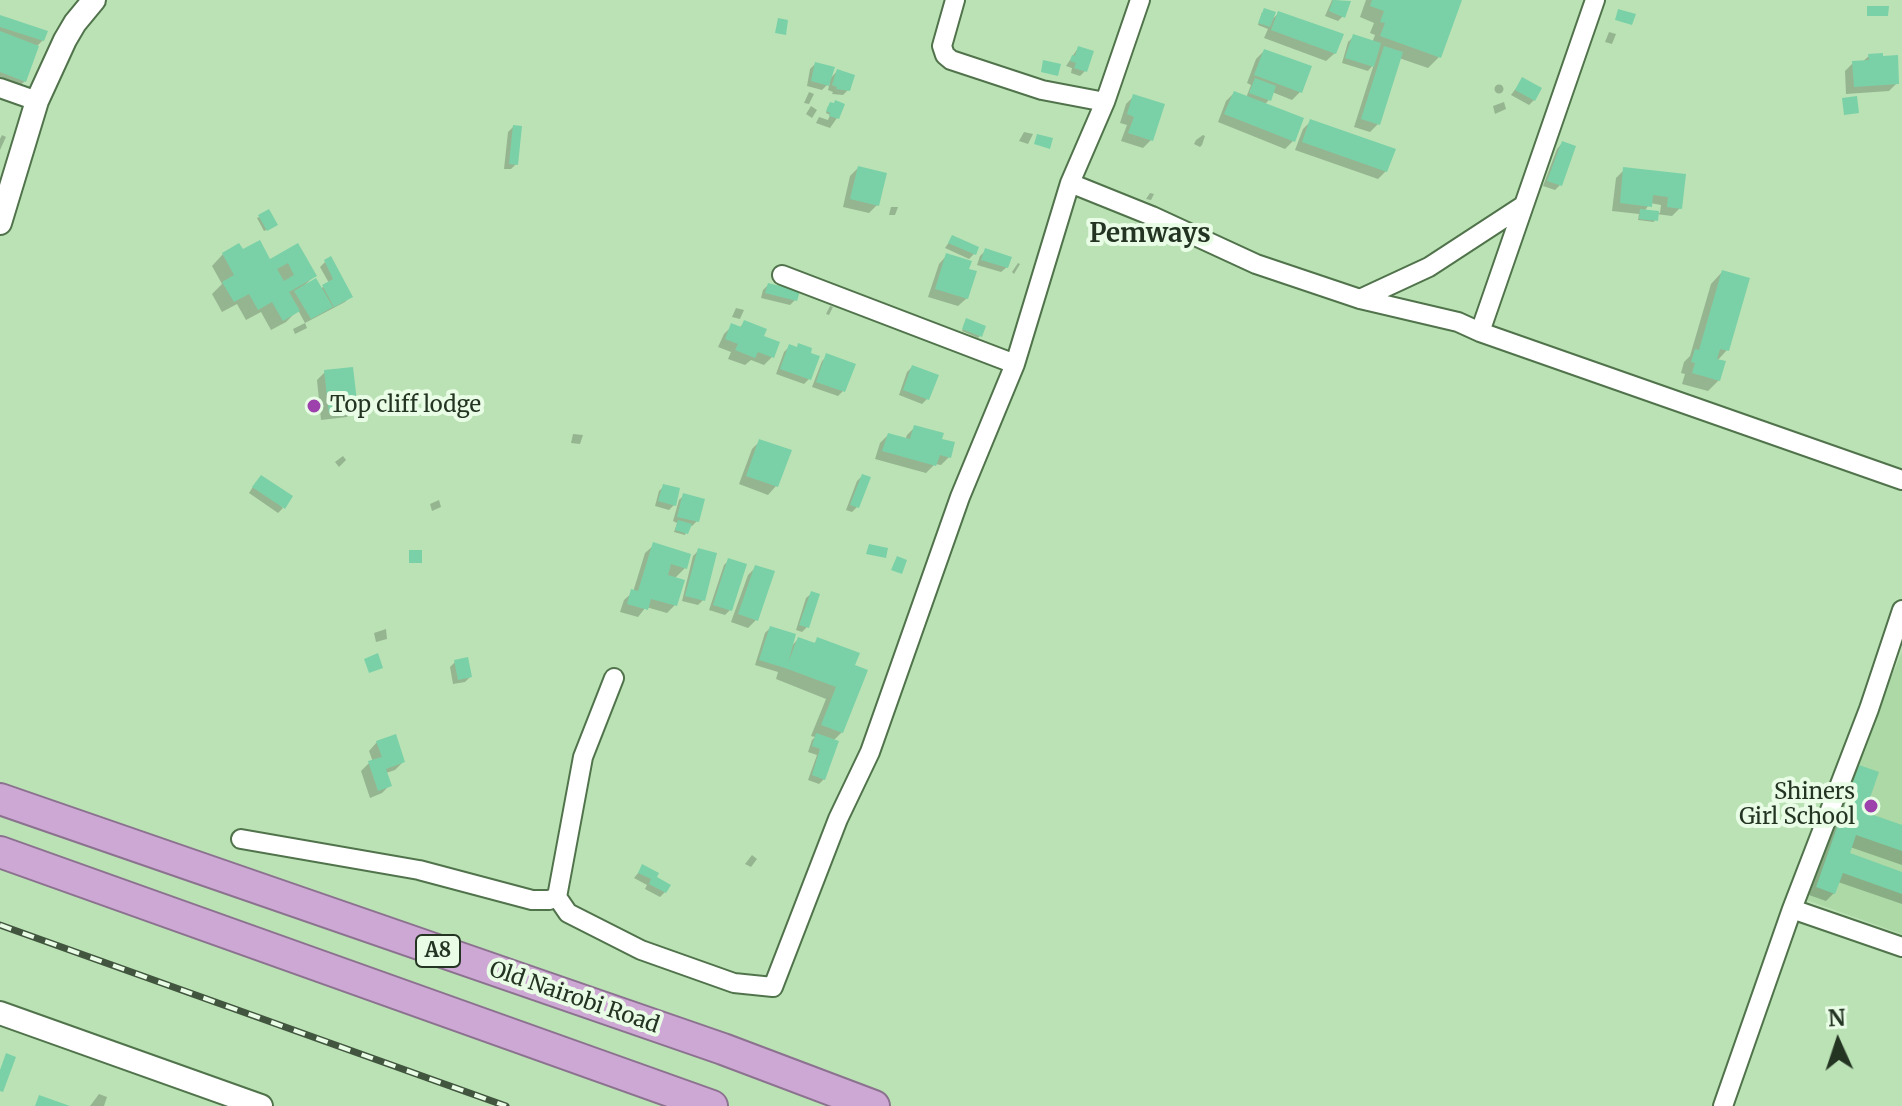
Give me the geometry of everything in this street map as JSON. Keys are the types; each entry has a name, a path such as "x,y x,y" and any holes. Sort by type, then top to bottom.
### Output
{"highway":[{"name":"Old Nairobi Road","path":"0,799 723,1049 874,1106"},
{"name":"A8","path":"0,852 712,1106"}],"street":[{"path":"0,223 37,101 65,40 94,0"},
{"path":"955,0 942,46 951,60 1042,90 1105,102"},
{"path":"614,678 583,757 557,897 568,913 641,950 734,983 773,987 838,819 870,752 960,497 1015,364 1070,183 1105,102 1140,0"},
{"path":"1480,332 1595,0"},
{"path":"0,88 37,101"},
{"path":"1070,183 1152,216 1256,264 1360,299 1458,322 1902,480"},
{"path":"1360,299 1429,267 1524,205"},
{"path":"782,275 1015,364"},
{"path":"1723,1106 1792,909 1869,709 1902,610"},
{"path":"241,839 419,870 532,900 557,897"},
{"path":"1792,909 1902,947"},
{"path":"0,1013 261,1106"}],"shaded area":[{"name":"Shiners Girl School","path":"1902,652 1902,934 1804,899"}],"building":[{"path":"1333,0 1351,1 1345,18 1329,11"},
{"path":"1372,0 1462,0 1441,58 1380,36 1385,23 1380,22 1384,11 1370,6"},
{"path":"1867,6 1889,6 1888,16 1867,16"},
{"path":"1264,8 1276,12 1270,27 1258,23"},
{"path":"1618,9 1636,14 1632,25 1615,20"},
{"path":"1278,11 1344,34 1336,54 1271,30"},
{"path":"0,15 48,31 44,41 0,27"},
{"path":"778,18 788,20 786,35 775,33"},
{"path":"0,31 39,46 26,82 0,72"},
{"path":"1353,34 1381,43 1374,67 1345,58"},
{"path":"1078,46 1094,51 1087,72 1074,68 1076,63 1070,61"},
{"path":"1384,46 1403,52 1380,125 1361,119"},
{"path":"1264,49 1312,66 1302,93 1254,75"},
{"path":"1883,53 1883,56 1898,55 1899,84 1854,87 1852,61 1869,60 1868,54"},
{"path":"1043,60 1061,64 1058,76 1041,72"},
{"path":"815,62 835,67 829,86 811,81"},
{"path":"837,69 855,75 850,91 836,89 832,85"},
{"path":"1522,77 1542,88 1535,101 1515,90"},
{"path":"1255,78 1276,86 1271,101 1249,93"},
{"path":"1234,91 1304,118 1295,142 1224,114"},
{"path":"1133,94 1165,104 1153,141 1128,133 1134,117 1127,114"},
{"path":"1857,96 1859,113 1844,115 1842,98"},
{"path":"835,100 845,104 839,119 829,116 830,113 826,111 830,102 834,103"},
{"path":"1310,119 1396,149 1387,172 1302,142"},
{"path":"513,125 522,126 518,165 509,164"},
{"path":"1037,134 1053,138 1050,149 1034,144"},
{"path":"1562,141 1576,146 1562,186 1547,181"},
{"path":"858,166 887,173 879,206 850,199"},
{"path":"1623,167 1686,174 1682,209 1667,207 1668,197 1653,195 1652,207 1620,203"},
{"path":"269,209 278,225 267,231 258,215"},
{"path":"1640,209 1659,211 1658,221 1639,219"},
{"path":"952,235 979,247 976,255 948,243"},
{"path":"260,240 270,259 298,243 317,276 289,292 300,311 283,321 272,302 258,310 249,294 234,302 222,282 234,275 222,253 239,243 243,249","holes":["288,263 294,275 284,281 277,269"]},
{"path":"985,248 1012,257 1008,268 981,260"},
{"path":"946,253 972,261 969,269 977,271 968,299 935,289"},
{"path":"331,256 353,297 334,307 322,285 333,279 324,260"},
{"path":"1722,270 1750,278 1729,351 1720,349 1717,359 1726,361 1720,381 1692,373 1695,363 1691,362 1695,349 1699,350"},
{"path":"316,278 333,307 311,319 294,291"},
{"path":"768,283 800,291 797,301 765,293"},
{"path":"966,318 986,326 982,337 962,329"},
{"path":"744,320 767,329 764,336 780,342 774,358 758,352 755,358 735,350 738,344 725,339 731,323 741,327"},
{"path":"798,343 812,348 811,353 820,356 811,380 780,369 789,344 797,347"},
{"path":"826,353 856,364 845,392 816,382"},
{"path":"912,365 939,375 929,400 903,390"},
{"path":"353,367 358,410 329,413 324,370"},
{"path":"914,425 944,433 942,439 955,442 951,458 940,455 936,466 882,451 888,433 910,439"},
{"path":"759,439 792,450 778,487 746,476"},
{"path":"862,474 871,477 859,508 850,505"},
{"path":"261,475 293,496 285,509 252,487"},
{"path":"663,484 680,488 676,506 658,501"},
{"path":"683,493 705,499 699,522 677,517"},
{"path":"678,520 692,524 688,534 675,530"},
{"path":"653,542 691,554 687,569 671,564 668,575 685,580 677,606 651,599 648,610 627,604 631,589 638,591"},
{"path":"869,544 888,548 886,558 866,554"},
{"path":"698,548 717,553 705,601 685,596"},
{"path":"409,550 422,550 422,563 409,563"},
{"path":"897,556 907,560 902,574 891,570"},
{"path":"728,558 747,564 732,611 713,605"},
{"path":"755,565 775,571 758,621 738,614"},
{"path":"811,591 820,594 809,628 799,625"},
{"path":"770,626 796,634 788,663 798,637 815,643 817,637 860,653 855,665 868,670 843,733 821,725 836,687 759,660"},
{"path":"378,653 383,668 369,673 364,659"},
{"path":"468,657 472,677 458,680 454,660"},
{"path":"816,733 839,741 825,780 812,775 820,749 812,746"},
{"path":"396,734 405,762 386,769 392,786 378,791 368,761 382,757 376,741"},
{"path":"1859,765 1879,772 1865,812 1902,825 1902,851 1856,835 1850,853 1902,872 1902,894 1843,873 1835,894 1816,887"},
{"path":"642,864 659,873 657,877 671,885 666,893 649,884 651,879 638,873"},
{"path":"6,1053 16,1057 3,1092 0,1091 0,1070"},
{"path":"39,1095 70,1106 35,1106"}],"railway":[{"path":"0,925 506,1106"}],"place":[{"name":"Top cliff lodge","path":"314,406"},
{"name":"Shiners Girl School","path":"1871,806"}],"district":[{"name":"Pemways","path":"1150,235"}]}
